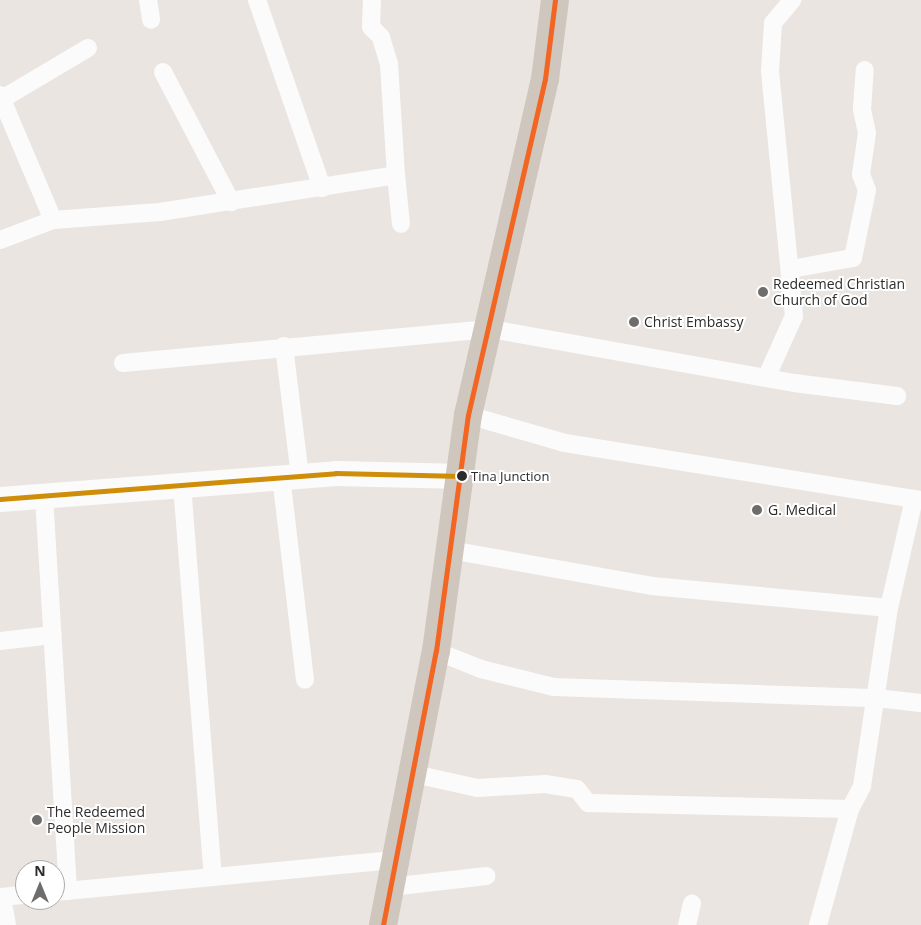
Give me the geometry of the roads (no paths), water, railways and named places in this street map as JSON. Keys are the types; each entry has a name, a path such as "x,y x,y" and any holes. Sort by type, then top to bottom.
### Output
{"main road":[{"path":"383,925 410,773 436,650 462,476 468,416 491,329 545,79 555,0"}],"street":[{"path":"148,0 151,20"},
{"path":"257,0 322,188"},
{"path":"372,0 371,27 381,37 389,64 401,224"},
{"path":"767,376 794,316 791,269 770,70 772,23 792,0"},
{"path":"53,220 1,97 88,48"},
{"path":"791,269 853,258 867,190 861,174 868,133 862,109 865,70"},
{"path":"163,72 231,202"},
{"path":"0,240 53,220 231,202 396,175"},
{"path":"122,363 284,346 491,329 767,376 794,383 897,396"},
{"path":"284,346 290,476 305,680"},
{"path":"468,416 565,443 918,499 889,608 877,698 862,786 850,809 818,925"},
{"path":"0,499 290,476 462,476"},
{"path":"182,485 213,876"},
{"path":"44,497 52,635 61,860"},
{"path":"450,550 652,586 889,608"},
{"path":"0,641 52,635"},
{"path":"436,650 480,669 554,687 877,698 921,703"},
{"path":"410,773 477,788 545,784 577,789 588,802 850,809"},
{"path":"65,892 395,860"},
{"path":"390,887 486,876"},
{"path":"6,925 1,897 15,896"},
{"path":"687,925 692,904"}],"place":[{"name":"Redeemed Christian Church of God","path":"763,292"},
{"name":"Christ Embassy","path":"634,322"},
{"name":"Tina Junction","path":"462,476"},
{"name":"G. Medical","path":"757,510"},
{"name":"The Redeemed People Mission","path":"37,820"}]}
